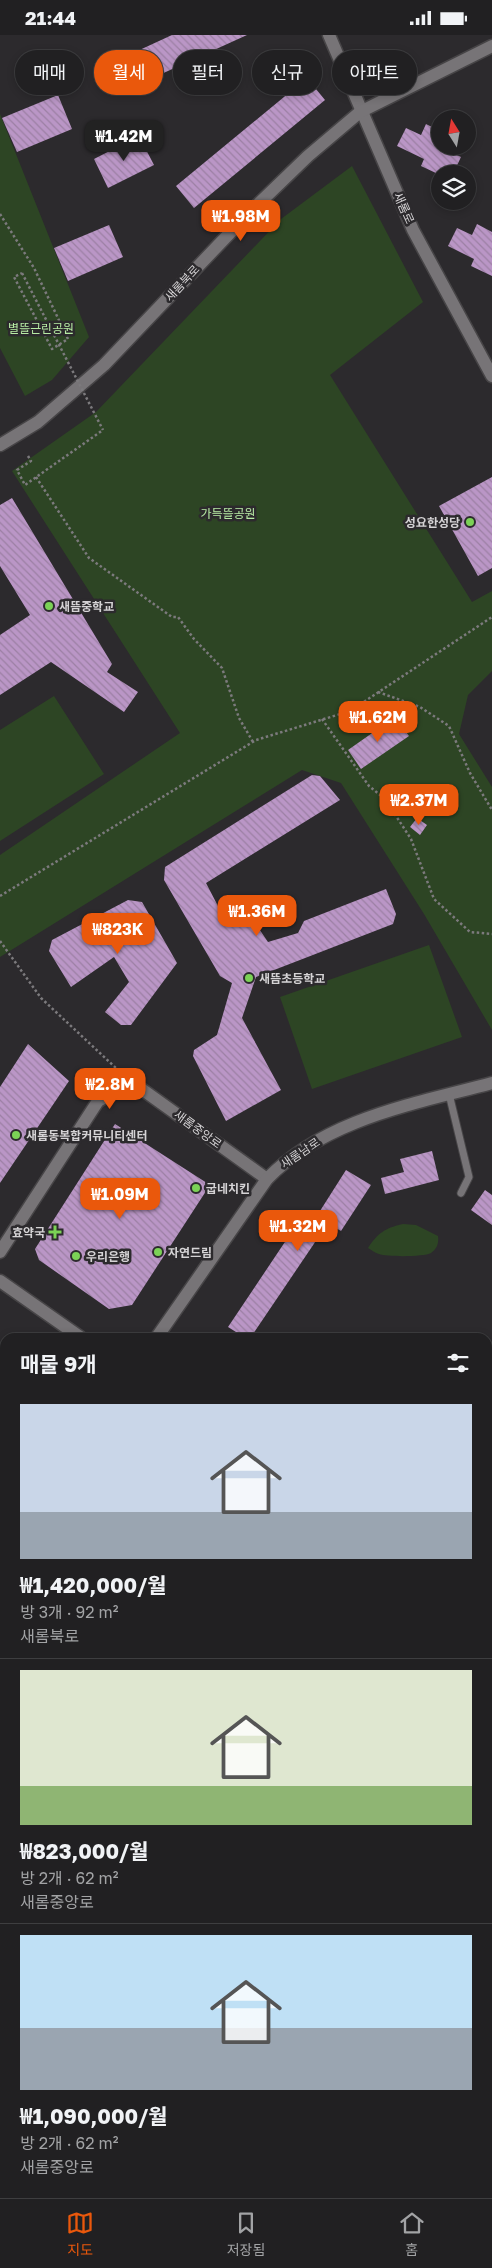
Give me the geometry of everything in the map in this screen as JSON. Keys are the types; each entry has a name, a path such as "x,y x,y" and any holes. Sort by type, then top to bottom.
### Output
{"street":[{"name":"새롬로","path":"329,35 360,111 413,230 492,375"},
{"name":"새롬북로","path":"0,445 38,422 104,365 248,214 308,156 360,111 492,46"},
{"name":"새롬남로","path":"160,1333 267,1179 284,1161 310,1144 359,1120 492,1083"},
{"name":"새롬중앙로","path":"0,1252 98,1101 119,1090 143,1090 267,1179"},
{"path":"0,1281 74,1333"}],"lane":[{"path":"449,1094 469,1177 461,1193"}],"path":[{"path":"0,213 34,268 68,339 52,349 14,277 22,273 103,429 25,485 17,471 31,461 28,456"},
{"path":"36,477 89,558 172,617 178,617 194,639 222,668 239,717 253,742"},
{"path":"0,896 253,742 350,711 492,617"},
{"path":"378,691 420,707 449,726 470,773 492,810"},
{"path":"322,719 369,786 385,799 411,839 434,899 470,932 492,934"},
{"path":"0,941 41,998 64,1022 117,1069"}],"green space":[{"name":"별뜰근린공원","path":"0,114 89,337 52,380 25,396 0,348"},
{"name":"가득뜰공원","path":"352,166 423,302 330,375 472,602 492,591 492,671 468,695 459,734 492,787 492,1030 424,914 341,783 302,770 0,957 0,855 180,733 12,471 96,412 281,219"},
{"path":"54,696 104,774 0,841 0,730"},
{"path":"429,945 462,1037 312,1089 280,997"},
{"path":"403,1224 416,1225 438,1236 435,1250 427,1254 397,1256 379,1254 368,1248 382,1232"}],"building":[{"path":"172,35 247,35 214,50 173,50 173,69 163,73 163,50 140,50"},
{"path":"58,95 72,129 17,152 2,118"},
{"path":"286,95 321,95 325,100 194,208 176,186"},
{"path":"426,124 431,126 431,155 457,155 461,157 457,165 431,165 431,171 421,166 424,159 397,146 406,128 421,135"},
{"path":"139,136 154,165 108,188 94,159"},
{"path":"477,224 492,232 492,276 471,266 474,259 448,246 457,228 472,235"},
{"path":"109,225 123,257 68,281 54,248"},
{"name":"성요한성당","path":"492,477 492,568 478,576 439,506"},
{"path":"12,498 112,664 107,672 138,692 124,712 51,662 0,695 0,635 30,615 0,566 0,505"},
{"path":"395,717 409,736 361,769 348,750"},
{"path":"312,775 320,776 340,800 206,883 219,908 240,901 268,942 298,933 304,921 386,889 396,914 393,924 256,977 242,1018 281,1090 226,1121 193,1056 194,1050 217,1035 232,983 220,976 164,880 165,867"},
{"path":"417,818 427,825 420,835 410,827"},
{"path":"128,900 142,902 177,963 131,1025 121,1025 105,1012 129,982 114,957 71,987 49,951 52,940"},
{"name":"새롬동복합커뮤니티센터","path":"28,1044 69,1081 0,1183 0,1087"},
{"path":"115,1124 210,1185 132,1305 109,1309 39,1260 35,1249"},
{"path":"432,1151 439,1180 385,1194 381,1178 404,1172 400,1159"},
{"path":"346,1170 371,1185 341,1231 328,1223 254,1333 238,1333 228,1327 303,1215 313,1222"},
{"path":"485,1190 492,1195 492,1225 471,1210"}],"place":[{"name":"성요한성당","path":"470,522"},
{"name":"새뜸중학교","path":"49,606"},
{"name":"새뜸초등학교","path":"249,978"},
{"name":"새롬동복합커뮤니티센터","path":"16,1135"},
{"name":"굽네치킨","path":"196,1188"},
{"name":"효약국","path":"55,1232"},
{"name":"자연드림","path":"158,1252"},
{"name":"우리은행","path":"76,1256"}]}
